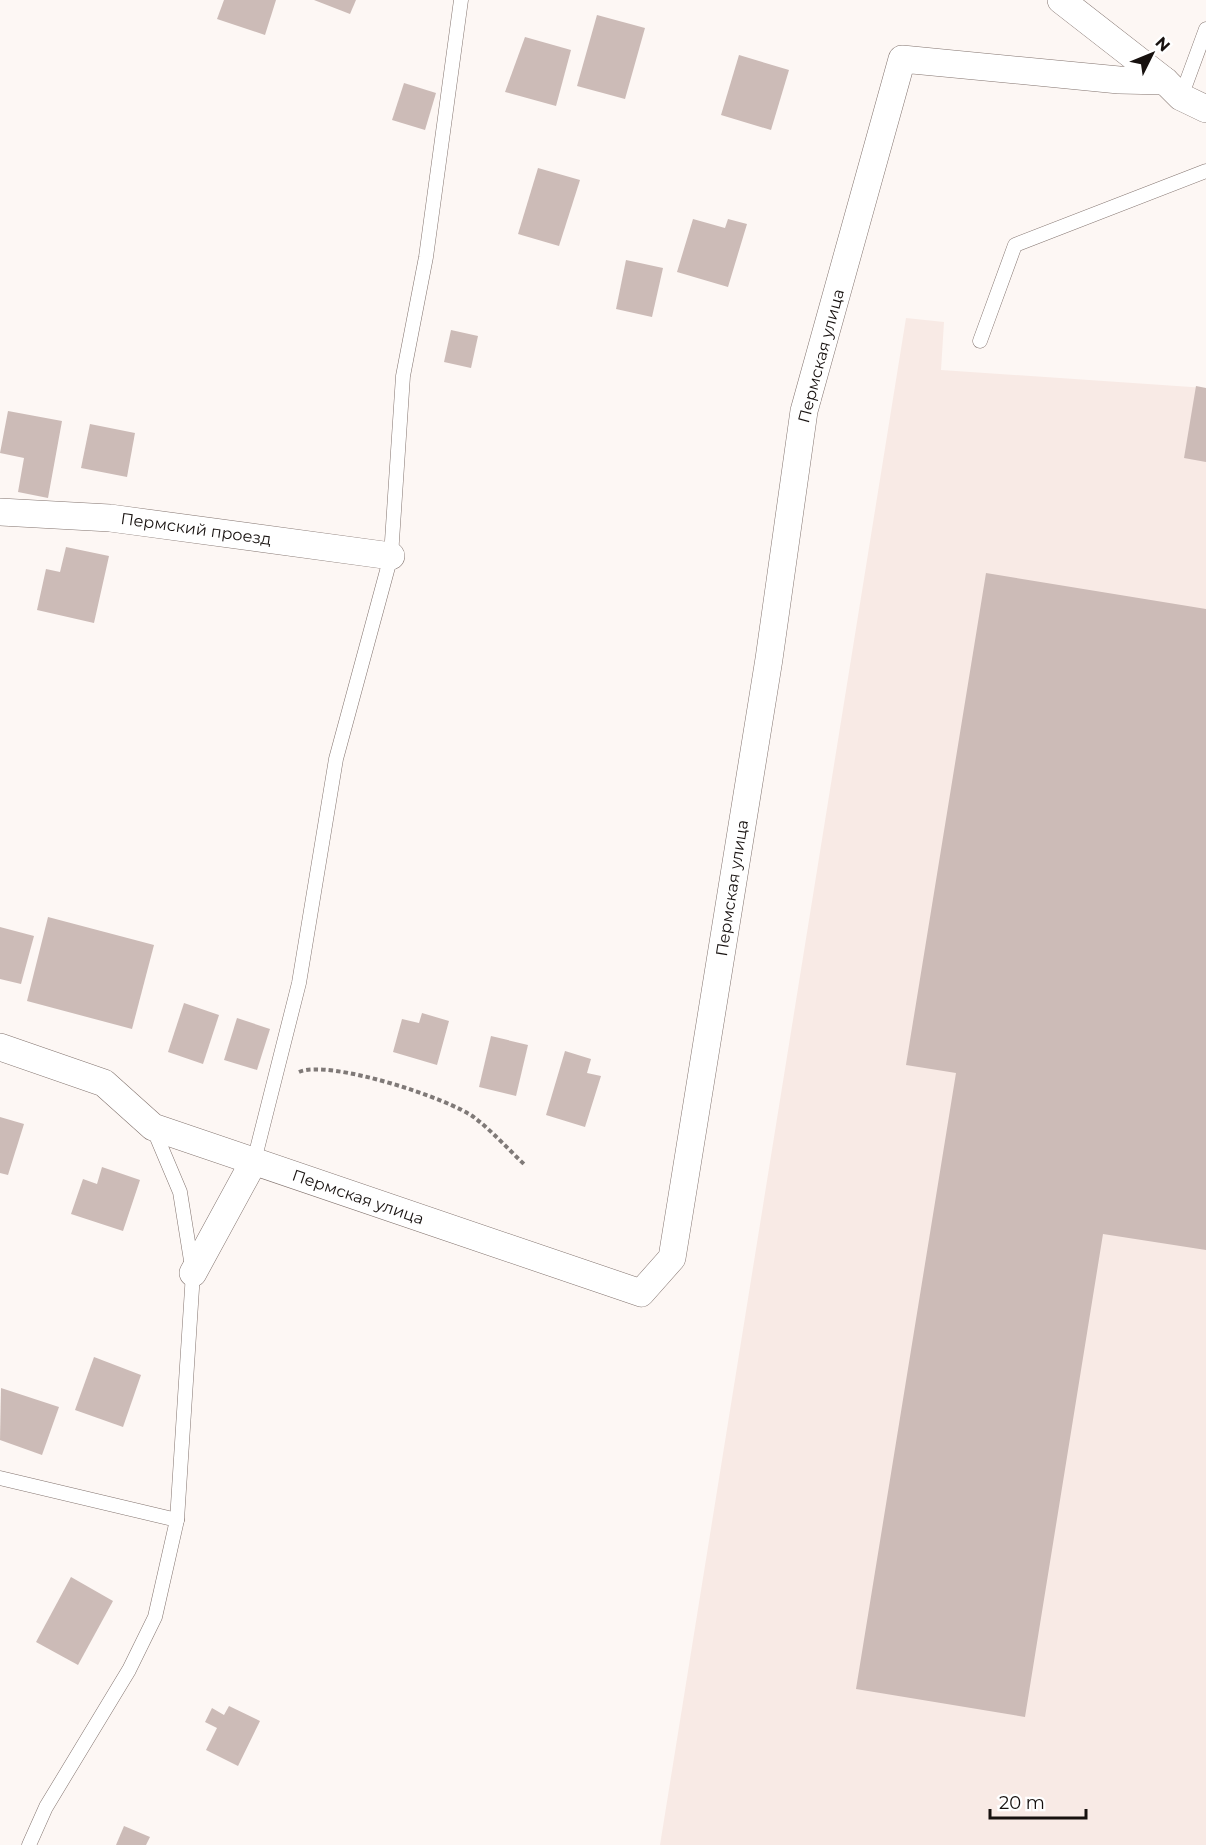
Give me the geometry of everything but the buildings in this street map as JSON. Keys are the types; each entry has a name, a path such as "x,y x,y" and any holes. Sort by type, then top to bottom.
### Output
{"street":[{"path":"1061,0 1173,89 1206,109"},
{"name":"Пермская улица","path":"0,1047 104,1083 153,1126 641,1293 672,1258 769,659 804,411 902,59 1119,80 1173,89"},
{"name":"Пермский проезд","path":"0,512 110,518 392,556"},
{"path":"193,1273 254,1161"}],"lane":[{"path":"254,1161 299,982 336,759 392,556 403,376 426,257 461,0"},
{"path":"1173,89 1206,29"},
{"path":"980,341 1015,245 1206,171"},
{"path":"29,1845 46,1807 129,1670 155,1617 177,1520 193,1273 180,1192 153,1126"},
{"path":"0,1478 177,1520"}],"path":[{"path":"274,1083 308,1069 348,1072 442,1100 474,1117 526,1166"}],"shaded area":[{"path":"906,318 944,322 941,370 1206,388 1206,1845 660,1845"}]}
